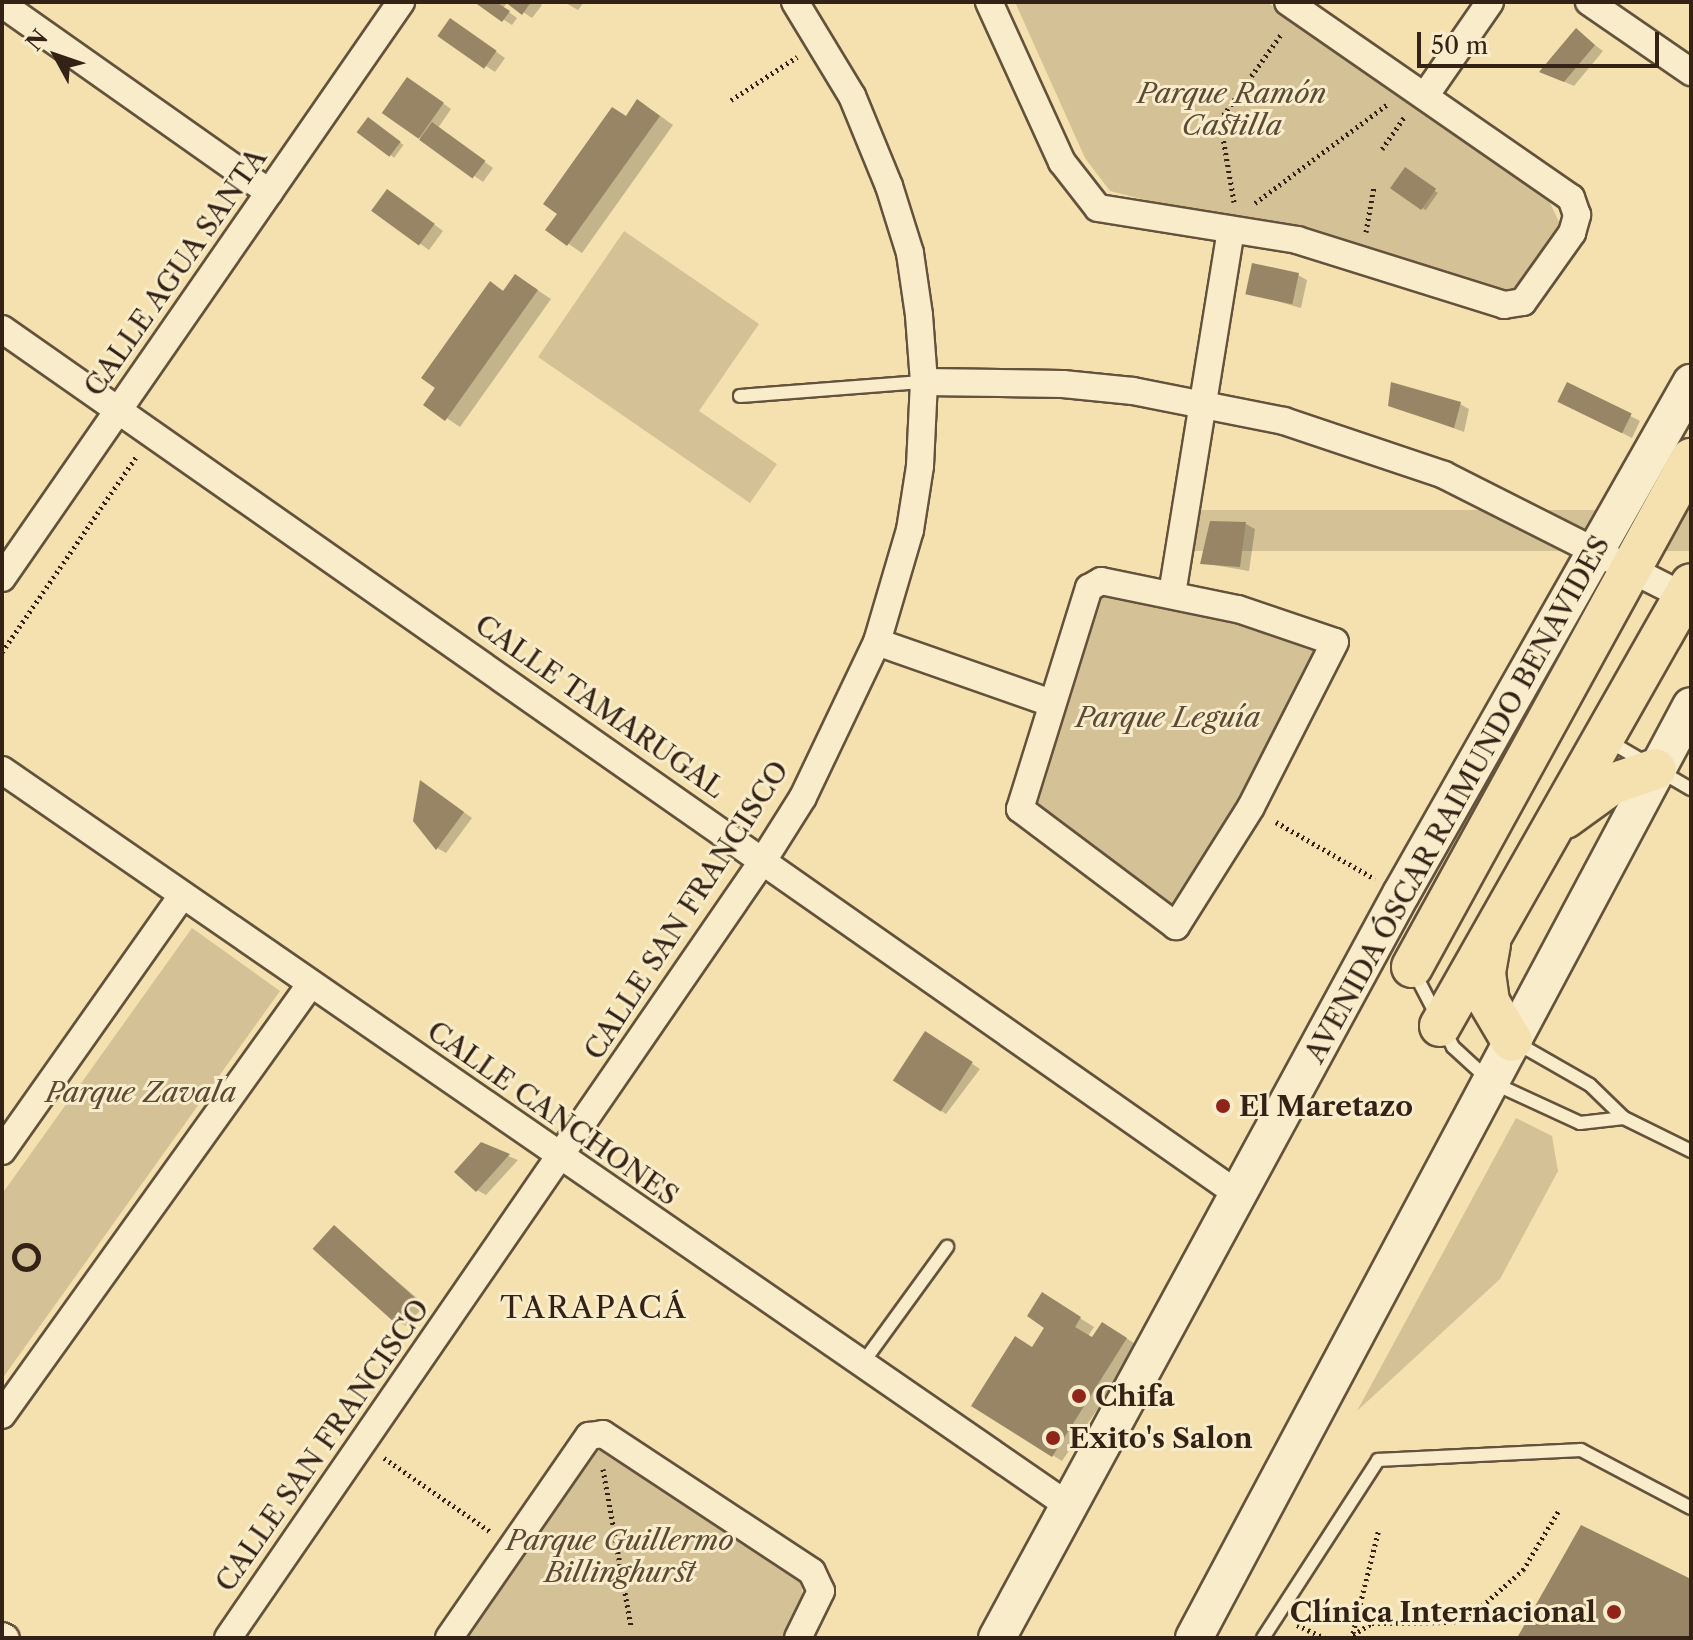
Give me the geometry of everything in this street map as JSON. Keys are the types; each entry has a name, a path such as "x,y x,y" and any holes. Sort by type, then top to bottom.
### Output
{"main road":[{"name":"AVENIDA ÓSCAR RAIMUNDO BENAVIDES","path":"997,1638 1401,894 1689,393"},
{"name":"AVENIDA ÓSCAR RAIMUNDO BENAVIDES","path":"1412,967 1691,459"},
{"path":"1440,1026 1688,590"},
{"path":"1194,1638 1691,706"},
{"path":"1501,803 1503,713"},
{"path":"1554,829 1612,784 1656,769"},
{"path":"1501,918 1485,973 1496,1020 1512,1041"}],"street":[{"name":"CALLE AGUA SANTA","path":"2,578 401,2"},
{"name":"CALLE SAN FRANCISCO","path":"228,1638 764,859 803,797 877,642 910,530 924,423 919,315 901,226 852,96 795,2"},
{"path":"989,2 1062,162 1098,208 1235,222 1514,307 1523,302 1572,233 1577,215 1571,198 1415,96 1294,6"},
{"path":"1415,96 1490,2"},
{"path":"1589,2 1691,72"},
{"path":"2,4 269,192"},
{"path":"1172,594 1202,402 1235,222"},
{"name":"CALLE TAMARUGAL","path":"2,329 764,859 1238,1194"},
{"path":"924,382 1063,384 1202,402 1311,429 1444,475 1629,570 1688,590"},
{"path":"1093,583 1172,594 1238,609 1335,642 1251,807 1182,923 1167,924 1023,816 1022,801 1051,703 1093,583"},
{"path":"877,642 1051,703"},
{"name":"CALLE CANCHONES","path":"2,770 1069,1506"},
{"path":"2,1151 182,896"},
{"path":"2,1415 310,985"},
{"path":"449,1638 515,1549 589,1436 603,1434 812,1572 821,1591 798,1638"}],"lane":[{"path":"740,396 924,382"},
{"path":"1604,739 1691,789"},
{"path":"1412,967 1453,1047 1491,1082 1580,1123 1624,1118"},
{"path":"1512,1041 1590,1085 1624,1118 1691,1151"},
{"path":"862,1364 947,1247"},
{"path":"1263,1638 1378,1460 1581,1450 1691,1508"}],"path":[{"path":"1294,6 1220,120 1235,222 1415,96"},
{"path":"731,100 820,42"},
{"path":"1382,149 1415,96"},
{"path":"1361,261 1374,186"},
{"path":"2,652 153,434"},
{"path":"1251,807 1401,894"},
{"path":"31,1245 37,1250 36,1263 19,1267 14,1262 16,1249 31,1245"},
{"path":"589,1436 600,1451 631,1626"},
{"path":"390,1463 515,1549"},
{"path":"1351,1637 1372,1623 1453,1622 1482,1606 1523,1570 1559,1510"},
{"path":"1351,1637 1379,1529"}],"green space":[{"name":"Parque Ramón Castilla","path":"1015,2 1267,2 1548,199 1563,230 1520,296 1110,191 1085,158"},
{"path":"624,231 759,324 699,411 777,464 750,503 538,357"},
{"path":"1172,510 1691,510 1691,551 1172,551"},
{"name":"Parque Leguía","path":"1101,594 1314,641 1319,658 1182,902 1168,906 1029,805"},
{"name":"Parque Zavala","path":"192,928 280,991 2,1379 2,1194"},
{"path":"1516,1118 1552,1136 1558,1171 1500,1279 1357,1411"},
{"name":"Parque Guillermo Billinghurst","path":"603,1445 801,1583 805,1612 791,1638 464,1638 593,1448"}],"building":[{"path":"474,2 496,2 510,11 502,22"},
{"path":"505,2 531,2 522,15"},
{"path":"450,18 497,51 484,69 437,36"},
{"path":"1576,28 1595,45 1564,82 1539,72"},
{"path":"407,77 444,103 419,139 382,113"},
{"path":"637,99 660,116 567,246 545,230 557,214 543,204 612,107 626,116"},
{"path":"368,117 401,142 389,157 357,132"},
{"path":"432,122 485,161 472,179 419,140"},
{"path":"1405,167 1436,189 1421,210 1390,188"},
{"path":"387,189 435,224 419,246 371,211"},
{"path":"1252,263 1299,273 1292,304 1245,294"},
{"path":"515,274 538,290 445,421 423,405 435,388 421,378 490,281 503,291"},
{"path":"1391,382 1461,402 1454,428 1388,406"},
{"path":"1567,382 1632,414 1622,433 1557,402"},
{"path":"1210,521 1246,522 1240,567 1200,564"},
{"path":"420,780 464,812 436,850 413,821"},
{"path":"925,1031 973,1062 941,1112 893,1080"},
{"path":"481,1142 510,1154 476,1192 454,1172"},
{"path":"334,1225 416,1299 395,1323 313,1249"},
{"path":"1042,1292 1081,1317 1075,1327 1092,1337 1102,1322 1127,1338 1052,1457 971,1406 1015,1336 1032,1347 1044,1328 1027,1316"},
{"path":"1581,1525 1691,1579 1691,1638 1517,1638"}],"place":[{"name":"El Maretazo","path":"1223,1106"},
{"name":"Chifa","path":"1079,1396"},
{"name":"Exito's Salon","path":"1053,1438"},
{"name":"Clínica Internacional","path":"1614,1612"}],"district":[{"name":"TARAPACÁ","path":"594,1308"}]}
